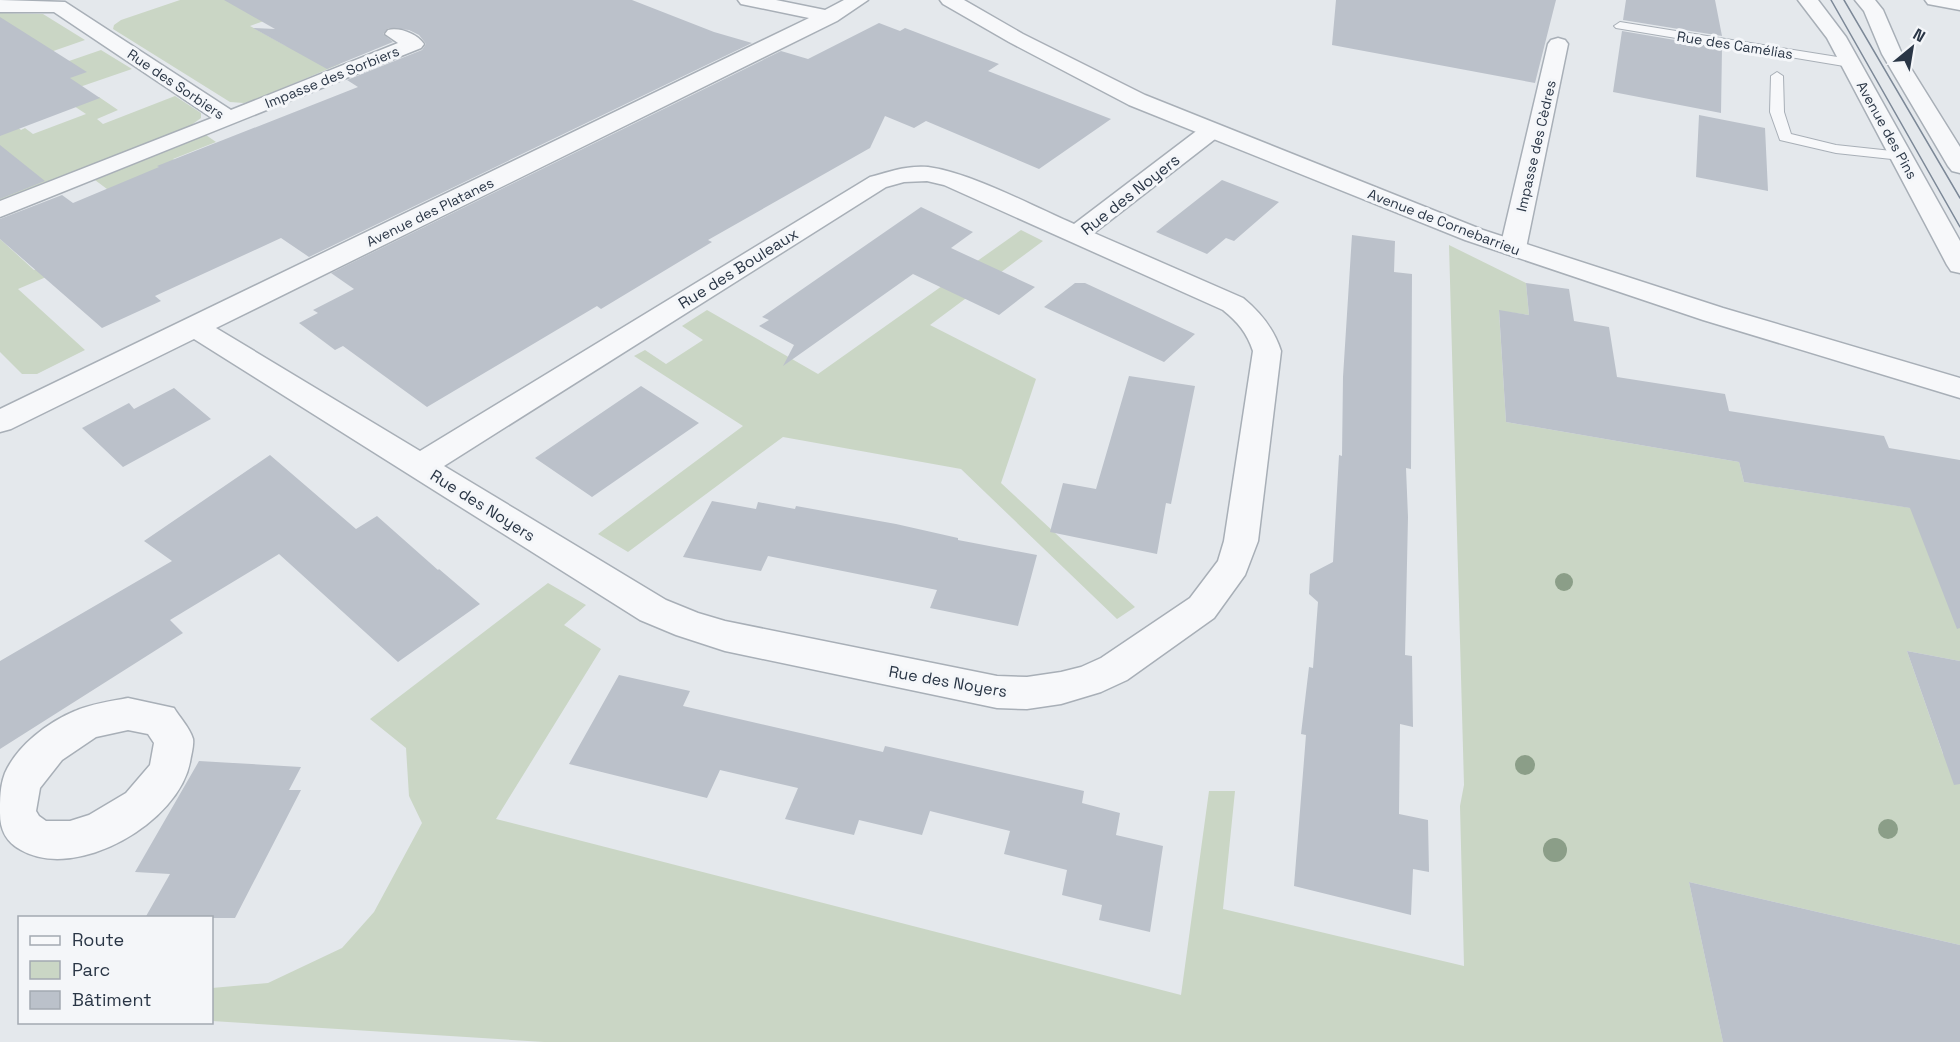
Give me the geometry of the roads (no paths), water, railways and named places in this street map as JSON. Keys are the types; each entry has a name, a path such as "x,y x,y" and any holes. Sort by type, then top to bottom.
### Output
{"street":[{"path":"748,0 830,17"},
{"name":"Avenue des Platanes","path":"5,413 195,327 830,17 858,0"},
{"name":"Avenue de Cornebarrieu","path":"950,0 1016,38 1137,100 1474,235 1713,314 1960,388"},
{"name":"Avenue des Pins","path":"1808,0 1836,37 1960,265"},
{"path":"1865,0 1873,10 1892,54 1960,166"},
{"path":"1935,0 1960,4"},
{"name":"Rue des Sorbiers","path":"0,6 58,6 229,118"},
{"name":"Impasse des Sorbiers","path":"229,118 414,44 395,34"},
{"name":"Impasse des Cèdres","path":"1513,248 1558,44"},
{"name":"Rue des Sorbiers","path":"0,210 229,118"},
{"name":"Rue des Noyers","path":"195,327 653,610 689,626 725,636 997,692 1027,693 1088,681 1114,669 1203,608 1233,566 1241,541 1267,351 1262,335 1252,318 1233,304 1076,234 1211,131"},
{"name":"Rue des Bouleaux","path":"420,466 878,182 903,175 927,174 952,180 1076,234"}],"lane":[{"name":"Rue des Camélias","path":"1620,26 1850,63"},
{"name":"Rue des Camélias","path":"1777,76 1778,112 1785,137 1836,149 1901,156"}],"tram line":[{"path":"1831,0 1960,227"},
{"path":"1844,0 1960,198"}]}
